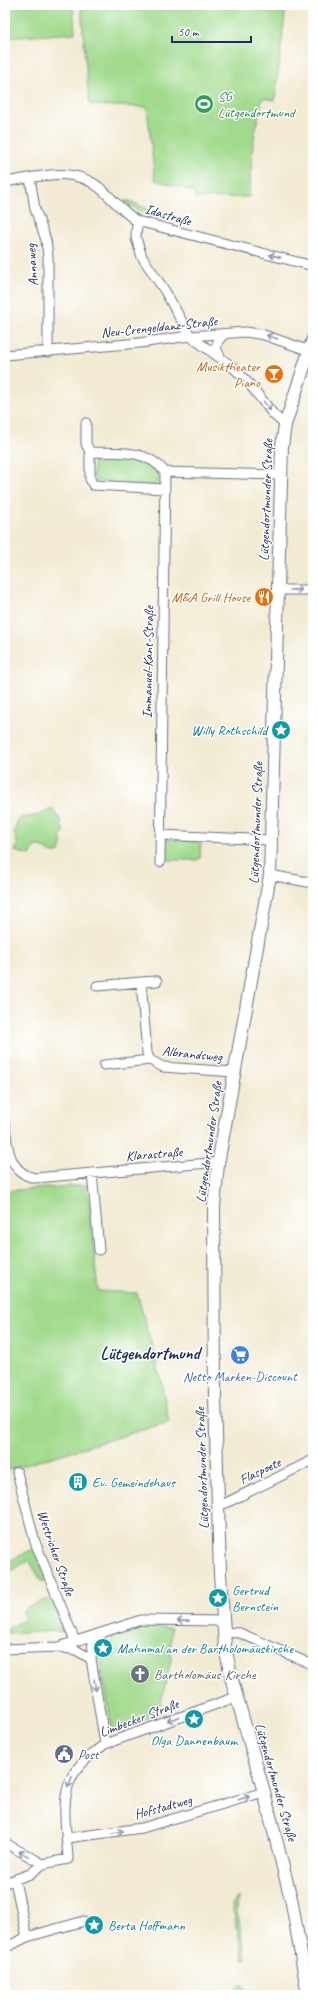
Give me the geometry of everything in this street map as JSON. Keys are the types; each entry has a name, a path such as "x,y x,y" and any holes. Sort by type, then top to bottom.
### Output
{"street":[{"name":"Idastraße","path":"5,182 60,174 72,174 85,178 101,189 125,213 137,221 313,266"},
{"name":"Annaweg","path":"30,178 35,209 46,240 48,257 48,352"},
{"path":"137,221 136,238 142,257 165,291 190,336 221,357 242,376 273,414 286,425"},
{"name":"Neu-Crengeldanz-Straße","path":"5,355 139,343 190,336 246,332 264,334 311,351"},
{"path":"221,357 216,346 217,342 224,334"},
{"name":"Lütgendortmunder Straße","path":"308,1995 292,1903 264,1792 227,1661 223,1627 218,1504 215,1398 214,1223 218,1164 270,875 282,446 286,425 311,351 313,339"},
{"path":"86,423 86,444 90,452 90,479 93,486 164,489"},
{"path":"90,452 142,454 151,458 165,472 280,475"},
{"name":"Immanuel-Kant-Straße","path":"160,862 165,472"},
{"path":"278,590 313,590"},
{"path":"160,835 271,840"},
{"path":"270,875 313,883"},
{"path":"97,986 157,981"},
{"name":"Albrandsweg","path":"141,982 147,1053 150,1060"},
{"name":"Albrandsweg","path":"104,1065 150,1060 163,1067 234,1072"},
{"name":"Klarastraße","path":"5,1125 13,1164 20,1172 35,1178 209,1163 218,1164"},
{"path":"92,1173 99,1250"},
{"name":"Flaspoete","path":"218,1504 226,1503 313,1460"},
{"name":"Westricher Straße","path":"17,1472 35,1542 75,1641"},
{"path":"58,1647 141,1620 223,1627 313,1664"},
{"path":"105,1744 91,1659 93,1642 110,1629"},
{"path":"5,1649 58,1647 76,1650 91,1659"},
{"name":"Limbecker Straße","path":"44,1864 68,1859 66,1794 71,1778 80,1766 105,1744 236,1697"},
{"name":"Hofstadtweg","path":"67,1838 142,1828 264,1792"},
{"path":"5,1843 44,1864 30,1874 15,1881 5,1883"},
{"path":"15,1881 27,1937"},
{"path":"5,1948 27,1937 84,1922"}],"green space":[{"path":"5,5 73,5 75,33 5,38"},
{"name":"SG Lütgendortmund","path":"81,5 286,5 275,100 262,98 253,143 249,197 195,198 195,192 155,180 147,107 90,105"},
{"path":"124,201 130,201 152,211 152,217 143,214"},
{"path":"100,455 147,459 159,472 158,483 152,486 96,481 93,477 94,458"},
{"path":"52,809 62,822 60,824 64,831 60,837 62,845 60,852 53,853 39,846 35,846 30,855 14,851 18,846 14,832 17,822 21,818 39,815"},
{"path":"168,839 201,841 200,858 197,860 166,860 164,857 164,841"},
{"path":"87,1185 98,1291 137,1293 161,1380 169,1422 5,1471 5,1191"},
{"path":"35,1548 47,1581 42,1582 29,1560 6,1574 5,1563"},
{"path":"44,1600 56,1601 68,1631 5,1633 5,1630 25,1619 23,1610"},
{"path":"144,1626 171,1628 171,1661 158,1714 112,1730 100,1658 112,1656 113,1650 108,1641 113,1636"},
{"path":"238,1897 237,1910 246,1958 244,1960 232,1905"},
{"path":"242,1984 250,1995 228,1995"}],"place":[{"name":"SG Lütgendortmund","path":"204,104"},
{"name":"Musiktheater Piano","path":"274,374"},
{"name":"M&A Grill House","path":"264,597"},
{"name":"Willy Rothschild","path":"281,730"},
{"name":"Netto Marken-Discount","path":"240,1355"},
{"name":"Ev. Gemeindehaus","path":"78,1482"},
{"name":"Gertrud Bernstein","path":"218,1598"},
{"name":"Mahnmal an der Bartholomäuskirche","path":"103,1648"},
{"name":"Bartholomäus-Kirche","path":"140,1674"},
{"name":"Olga Dannenbaum","path":"194,1719"},
{"name":"Post","path":"64,1754"},
{"name":"Berta Hoffmann","path":"94,1925"}],"district":[{"name":"Lütgendortmund","path":"150,1353"}]}
